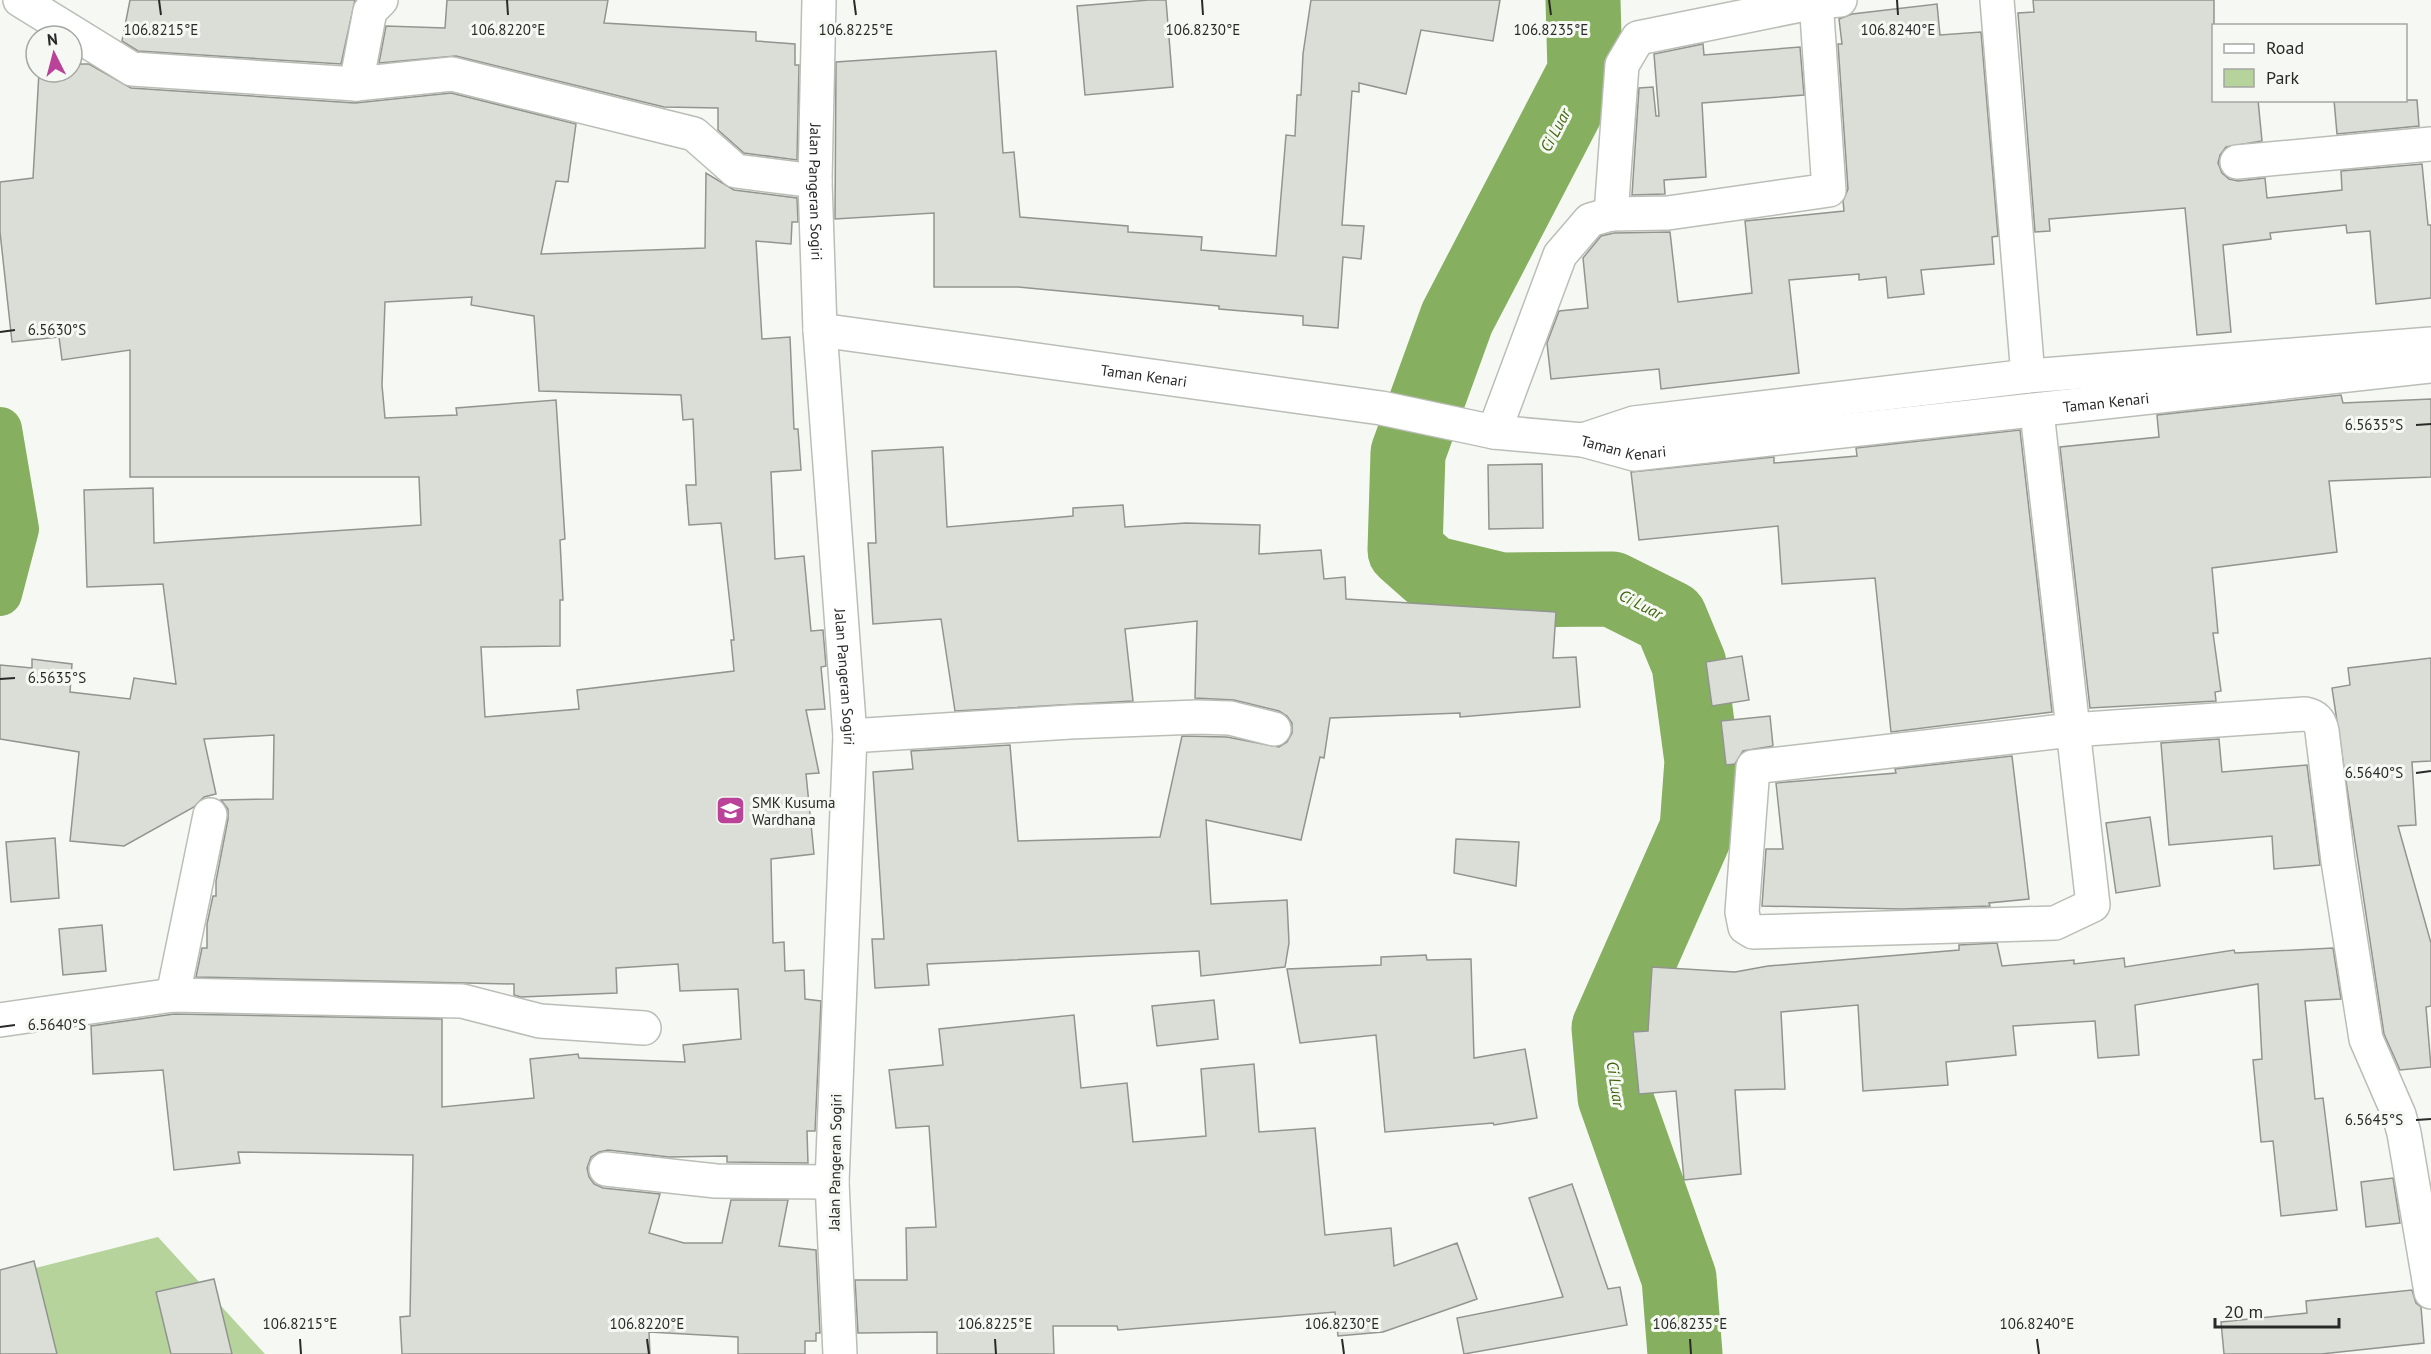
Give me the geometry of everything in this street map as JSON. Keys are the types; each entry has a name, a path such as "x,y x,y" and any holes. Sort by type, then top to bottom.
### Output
{"street":[{"path":"20,0 132,69 356,84 453,74 694,134 736,171 815,181"},
{"path":"356,84 370,11 381,0"},
{"name":"Jalan Pangeran Sogiri","path":"819,0 815,181 820,330 850,736 832,1182 840,1354"},
{"path":"1997,0 2028,376"},
{"path":"1494,432 1560,255 1590,220 1611,214 1668,213 1829,190 1824,1 1638,38 1622,65 1611,214"},
{"path":"2237,162 2431,144"},
{"name":"Taman Kenari","path":"820,330 1381,408 1494,432 1583,440 1634,454 2431,366"},
{"path":"1583,440 1634,423 2028,376 2431,344"},
{"path":"2037,411 2072,730 2093,905 2055,923 1753,932 1745,927 1742,912 1753,767 2072,730 2305,714 2320,722 2366,1039 2401,1124 2431,1292"},
{"path":"850,736 1070,722 1197,717 1230,718 1274,729"},
{"path":"173,995 210,815"},
{"path":"0,1020 173,995 462,1001 540,1021 644,1029"},
{"path":"606,1169 716,1181 832,1182"}],"green space":[{"path":"158,1237 265,1354 0,1354 0,1277"}],"building":[{"path":"130,0 355,0 341,64 138,51 122,41"},
{"path":"447,0 608,0 604,23 756,32 756,41 795,44 795,65 799,65 797,160 744,153 718,130 718,108 664,107 456,56 379,63 386,26 445,28"},
{"path":"1166,0 1173,87 1085,95 1077,6"},
{"path":"1311,0 1500,0 1493,41 1421,30 1406,94 1359,83 1359,92 1352,91 1342,225 1364,226 1361,259 1343,257 1338,328 1303,325 1303,316 1219,309 1219,306 1018,287 934,287 934,213 835,219 836,62 996,51 1003,153 1014,152 1020,217 1128,226 1128,232 1202,237 1201,250 1276,256 1286,135 1295,136 1297,95 1301,95 1303,54"},
{"path":"2033,0 2214,0 2212,102 2258,102 2262,141 2226,147 2218,163 2222,173 2229,179 2238,181 2265,178 2267,198 2342,190 2341,171 2422,164 2428,225 2431,225 2431,298 2376,304 2370,231 2347,233 2346,225 2270,233 2271,239 2223,245 2231,332 2197,335 2185,208 2049,219 2050,231 2035,232 2018,13 2034,12"},
{"path":"1937,4 1940,35 1981,32 1998,236 1992,237 1994,264 1921,270 1924,294 1888,298 1886,277 1859,280 1859,274 1789,280 1799,373 1661,389 1659,369 1551,379 1547,343 1559,311 1588,308 1583,258 1601,236 1614,233 1670,232 1678,302 1752,293 1745,221 1844,211 1843,201 1848,189 1838,44 1842,44 1839,19 1852,14"},
{"path":"1703,44 1704,55 1800,47 1804,95 1702,103 1706,177 1664,180 1665,194 1632,195 1639,88 1653,87 1656,116 1659,116 1654,54"},
{"path":"84,64 89,64 131,88 355,103 451,93 576,124 568,182 556,181 541,254 705,248 706,173 734,190 797,198 798,222 792,222 791,244 756,241 762,339 790,337 794,429 798,429 801,470 771,472 775,559 804,556 811,631 823,630 826,666 821,667 825,709 806,710 819,773 806,774 814,854 771,859 773,943 784,942 785,971 804,970 805,999 821,1001 815,1131 807,1131 808,1163 727,1162 727,1156 669,1157 608,1150 591,1157 587,1168 594,1184 603,1188 660,1194 649,1233 684,1243 722,1243 731,1200 788,1200 779,1246 816,1250 820,1333 816,1333 816,1341 805,1341 805,1354 738,1354 738,1337 649,1332 650,1354 402,1354 400,1317 410,1316 413,1155 238,1152 240,1163 174,1170 163,1070 93,1074 91,1026 174,1014 442,1019 442,1107 534,1098 530,1059 578,1054 579,1058 685,1062 683,1045 741,1039 738,989 680,991 678,964 616,968 617,993 521,997 514,995 514,984 196,977 202,948 207,948 207,924 213,896 216,896 216,881 228,819 228,809 221,800 273,799 274,735 204,739 216,794 204,797 194,807 124,846 70,841 79,752 0,739 0,665 32,668 32,659 72,664 70,692 130,699 134,678 176,684 163,584 87,587 84,490 153,488 154,543 421,525 419,477 130,477 130,350 62,360 59,337 12,342 0,232 0,182 33,178 38,84 84,84","holes":["472,297 471,305 534,316 539,391 681,395 683,420 693,419 696,485 686,485 689,525 721,523 734,640 731,640 734,671 577,690 579,709 485,717 481,647 560,646 560,600 563,600 560,540 565,539 556,400 456,408 457,415 385,418 382,385 385,302"]},
{"path":"2417,100 2419,126 2337,134 2334,102"},
{"path":"2341,395 2343,403 2431,399 2431,477 2329,481 2337,552 2212,568 2218,633 2213,633 2221,691 2215,692 2216,701 2090,708 2060,447 2159,437 2157,415"},
{"path":"2020,430 2052,712 1891,732 1875,578 1782,584 1778,526 1639,540 1631,472 1774,457 1774,463 1857,456 1856,448"},
{"path":"943,447 947,527 1073,516 1073,508 1123,505 1125,527 1186,523 1260,525 1259,554 1321,550 1324,579 1345,577 1346,599 1556,612 1553,658 1576,657 1580,707 1460,717 1460,713 1330,718 1324,758 1320,757 1301,840 1206,820 1211,904 1287,900 1289,943 1285,967 1201,976 1199,951 927,964 929,985 875,988 872,939 884,939 873,772 913,769 911,751 1010,745 1018,841 1160,837 1182,736 1227,737 1279,747 1287,742 1292,733 1292,723 1279,711 1234,700 1195,698 1197,621 1125,629 1133,701 955,711 941,619 873,624 868,543 876,543 872,451"},
{"path":"1542,464 1543,528 1489,529 1488,465"},
{"path":"1742,656 1749,700 1712,706 1706,662"},
{"path":"2431,658 2431,761 2412,762 2416,825 2398,826 2431,943 2431,1006 2426,1007 2431,1067 2400,1070 2384,1034 2332,688 2350,685 2348,668"},
{"path":"1770,716 1773,746 1743,751 1735,764 1726,765 1721,721"},
{"path":"2219,739 2222,772 2307,765 2320,865 2274,869 2272,836 2169,845 2161,743"},
{"path":"2012,756 2029,899 1989,903 1990,906 1901,909 1762,906 1766,849 1783,849 1776,783 1896,773 1895,769"},
{"path":"2150,817 2160,886 2116,893 2106,823"},
{"path":"55,838 59,898 11,902 6,842"},
{"path":"1456,839 1519,842 1516,886 1454,873"},
{"path":"102,925 106,971 63,975 59,929"},
{"path":"1997,943 2002,966 2074,960 2074,964 2124,958 2125,967 2234,950 2235,953 2333,948 2341,999 2305,1001 2315,1099 2323,1098 2337,1210 2281,1216 2273,1141 2261,1142 2253,1060 2262,1059 2258,984 2135,1005 2139,1055 2098,1058 2095,1021 2013,1026 2016,1055 1946,1062 1948,1085 1863,1091 1858,1005 1781,1012 1785,1089 1735,1090 1741,1174 1684,1180 1676,1091 1639,1094 1633,1032 1648,1031 1652,967 1735,972 1768,966 1959,950 1959,945"},
{"path":"1426,955 1427,960 1471,959 1474,1058 1525,1049 1537,1118 1494,1125 1493,1123 1385,1132 1376,1035 1300,1043 1287,969 1381,965 1381,957"},
{"path":"1214,1000 1218,1039 1157,1046 1152,1006"},
{"path":"1074,1015 1081,1088 1127,1083 1133,1142 1206,1136 1201,1069 1254,1064 1259,1132 1315,1128 1325,1235 1391,1228 1394,1266 1457,1243 1477,1299 1383,1332 1338,1336 1335,1312 1118,1330 1117,1326 1053,1326 1054,1354 937,1354 937,1332 858,1333 855,1280 907,1280 906,1228 936,1227 929,1126 896,1128 889,1070 943,1065 939,1029"},
{"path":"2393,1178 2400,1223 2366,1227 2361,1182"},
{"path":"1572,1184 1608,1289 1620,1287 1627,1325 1464,1354 1457,1318 1563,1297 1529,1198"},
{"path":"34,1261 57,1354 0,1354 0,1270"},
{"path":"214,1279 232,1354 171,1354 156,1292"},
{"path":"2412,1290 2416,1303 2421,1307 2424,1343 2321,1354 2224,1354 2221,1322 2307,1313 2306,1301"}],"waterway":[{"name":"Ci Luar","path":"1583,0 1585,72 1457,318 1408,453 1405,550 1431,573 1501,590 1612,589 1670,618 1689,664 1702,761 1697,829 1609,1028 1615,1097 1679,1278 1685,1354"},
{"path":"0,429 17,529 0,594"}],"place":[{"name":"SMK Kusuma Wardhana","path":"731,811"}]}
